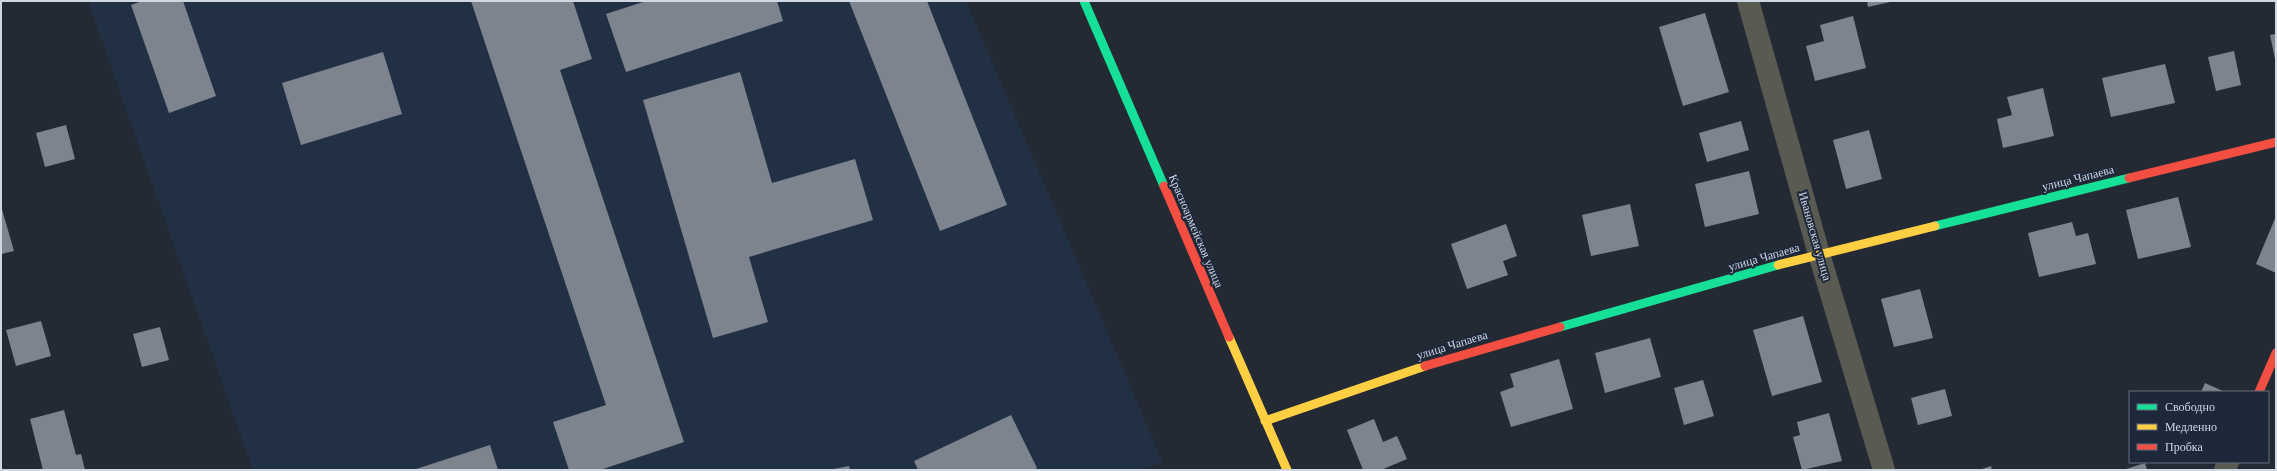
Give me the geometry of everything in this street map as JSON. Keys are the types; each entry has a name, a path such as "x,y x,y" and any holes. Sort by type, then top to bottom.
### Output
{"street":[{"name":"Красноармейская улица","path":"1084,1 1287,470"},
{"name":"Ивановская улица","path":"1748,1 1819,254 1884,470"},
{"name":"улица Чапаева","path":"1265,421 1450,357 1819,254 2276,142"},
{"path":"2259,391 2276,353"}],"shaded area":[{"path":"88,1 966,1 1163,463 1138,470 253,470"}],"building":[{"path":"142,1 183,1 216,96 169,113 131,5"},
{"path":"471,1 573,1 592,59 560,70 684,442 600,470 569,470 553,422 606,405"},
{"path":"646,1 777,1 783,21 626,72 606,14"},
{"path":"849,1 927,1 1007,205 940,231"},
{"path":"1867,1 1890,1 1890,2 1868,7"},
{"path":"1705,13 1729,92 1683,106 1659,27"},
{"path":"1853,16 1866,68 1815,81 1806,46 1824,41 1820,25"},
{"path":"2276,34 2276,58 2275,59 2270,35"},
{"path":"2234,51 2241,85 2216,91 2208,57"},
{"path":"383,52 402,114 301,145 282,83"},
{"path":"2165,64 2175,103 2111,117 2102,78"},
{"path":"740,72 772,183 855,159 873,220 749,257 768,322 713,338 643,100"},
{"path":"2043,88 2054,136 2003,148 1997,119 2012,115 2007,97"},
{"path":"1741,121 1749,150 1707,162 1699,133"},
{"path":"66,125 75,159 45,167 36,133"},
{"path":"1869,130 1882,179 1846,189 1833,140"},
{"path":"1749,171 1759,214 1705,227 1695,184"},
{"path":"2178,197 2191,247 2138,259 2126,210"},
{"path":"1630,204 1639,246 1591,256 1582,215"},
{"path":"1,206 14,251 1,254"},
{"path":"2276,216 2276,273 2256,264"},
{"path":"2072,222 2076,236 2088,233 2096,264 2039,277 2028,233"},
{"path":"1506,224 1517,256 1503,261 1508,275 1467,289 1451,244"},
{"path":"1920,289 1933,338 1894,347 1881,299"},
{"path":"1803,316 1822,382 1772,396 1753,330"},
{"path":"41,321 51,356 16,366 6,330"},
{"path":"160,327 169,360 142,367 133,334"},
{"path":"1650,338 1661,377 1605,393 1595,353"},
{"path":"1559,359 1573,409 1511,427 1500,392 1514,387 1510,374"},
{"path":"1703,380 1714,416 1684,425 1674,388"},
{"path":"2205,383 2223,391 2201,391"},
{"path":"1945,389 1952,416 1918,425 1911,398"},
{"path":"64,410 76,455 81,454 85,470 43,470 30,419"},
{"path":"1829,413 1842,461 1802,470 1793,437 1800,435 1797,422"},
{"path":"1011,415 1037,468 1033,470 918,470 914,461"},
{"path":"1374,419 1383,442 1397,436 1407,459 1381,470 1363,470 1347,430"},
{"path":"490,445 498,470 413,470"},
{"path":"2145,463 2147,470 2123,470"},
{"path":"849,466 850,470 834,470 834,469"},
{"path":"1991,466 1992,470 1979,470"}],"traffic: fast":[{"path":"1084,1 1164,186"},
{"path":"1935,226 2129,178"},
{"path":"1560,327 1778,265"}],"traffic: slow":[{"path":"1778,265 1935,226"},
{"path":"1229,337 1287,470"},
{"path":"1265,421 1425,366"}],"traffic: jam":[{"path":"2129,178 2276,142"},
{"path":"1164,186 1229,337"},
{"path":"1425,366 1560,327"},
{"path":"2259,391 2276,353"}]}
